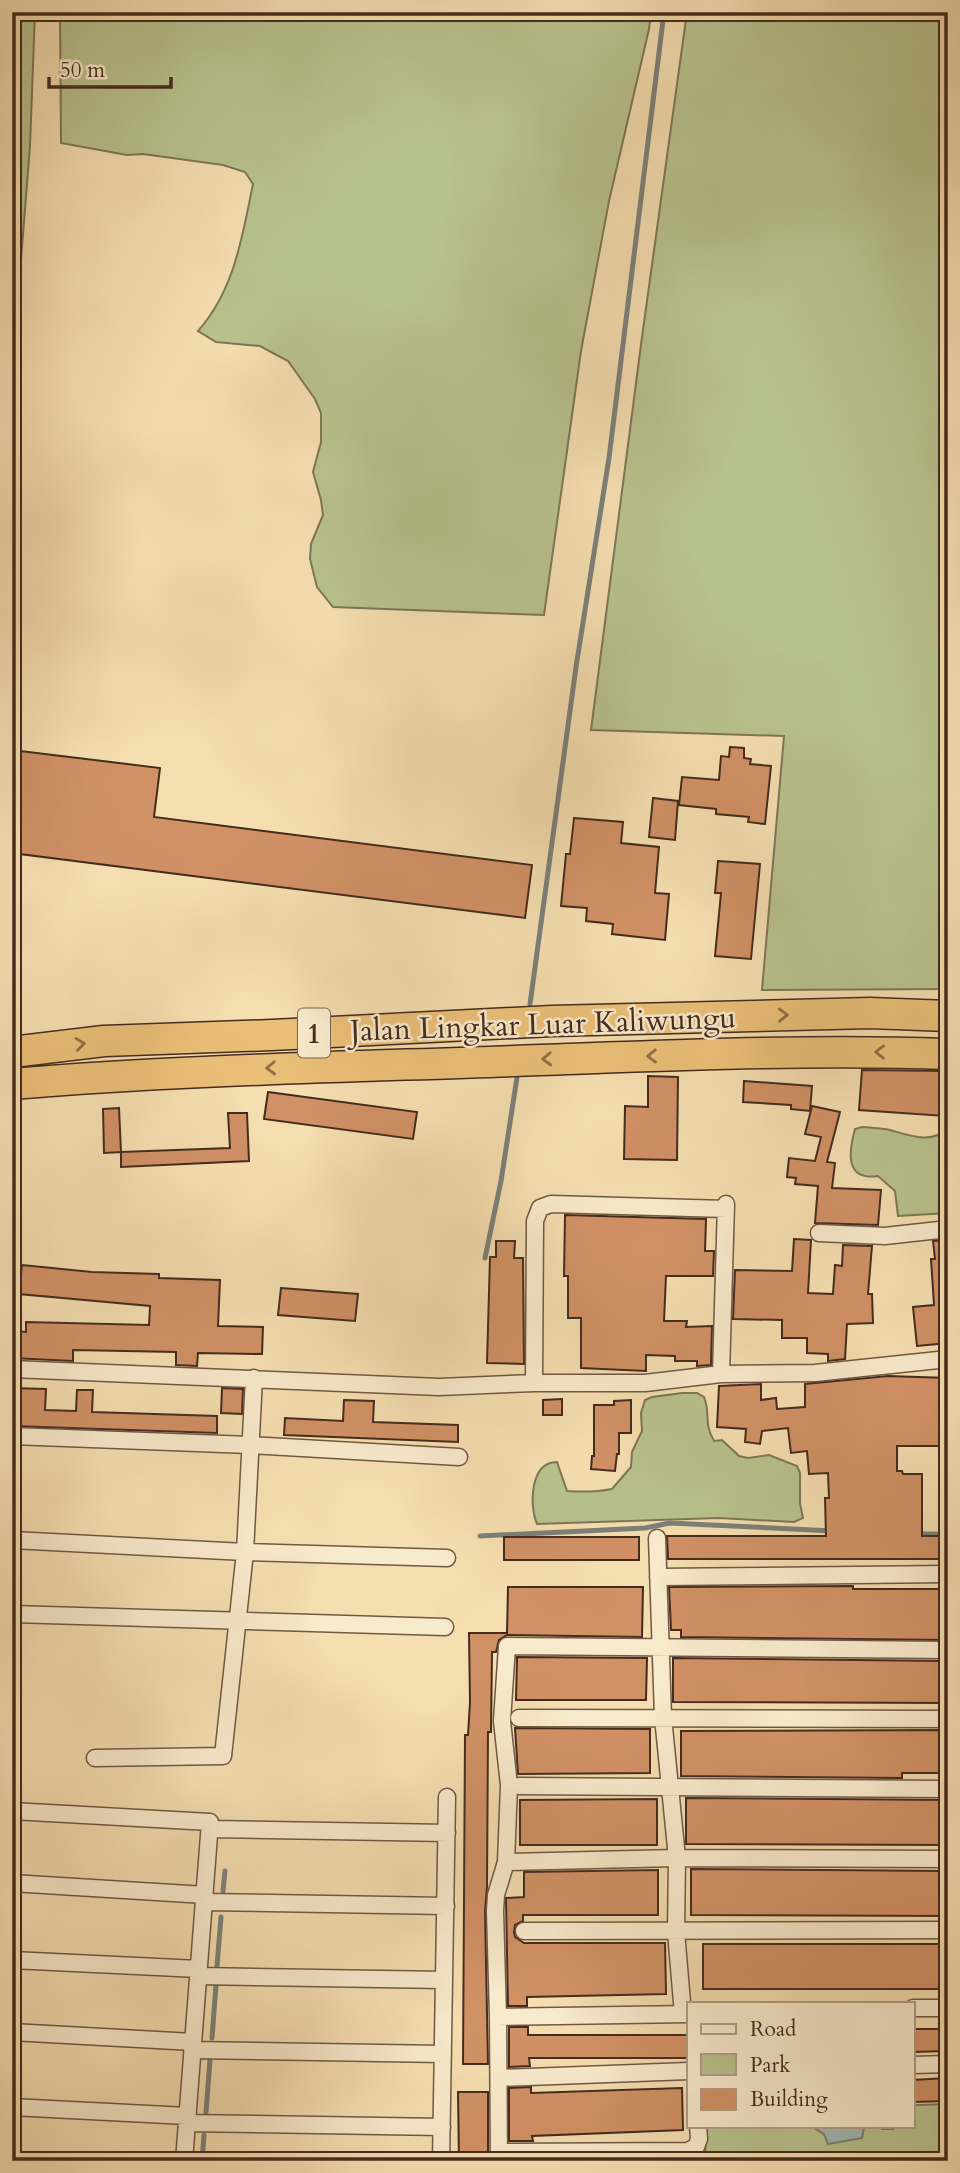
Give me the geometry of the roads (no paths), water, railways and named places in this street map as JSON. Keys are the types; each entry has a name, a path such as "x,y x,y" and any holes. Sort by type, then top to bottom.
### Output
{"highway":[{"name":"Jalan Lingkar Luar Kaliwungu","path":"12,1052 104,1041 552,1021 870,1013 948,1016"},
{"name":"Jalan Lingkar Luar Kaliwungu","path":"12,1084 121,1074 615,1057 875,1051 948,1054"}],"street":[{"path":"534,1383 535,1221 540,1208 551,1205 726,1207 721,1374"},
{"path":"819,1233 885,1236 948,1229"},
{"path":"12,1369 254,1378 401,1387 645,1383 721,1374 815,1373 948,1359"},
{"path":"95,1758 223,1756 245,1552 254,1378"},
{"path":"12,1436 250,1445 459,1457"},
{"path":"498,2017 686,2014 676,1931 677,1858 663,1717 657,1538"},
{"path":"12,1540 245,1552 447,1558"},
{"path":"658,1577 948,1574"},
{"path":"12,1614 445,1627"},
{"path":"698,2128 696,2147 688,2151 499,2156 495,1911 496,1895 506,1862 509,1785 502,1721 507,1646 948,1650"},
{"path":"519,1718 948,1718"},
{"path":"519,1786 948,1789"},
{"path":"441,2161 447,1797"},
{"path":"12,1811 210,1822 184,2161"},
{"path":"210,1829 447,1833"},
{"path":"506,1862 677,1858 948,1858"},
{"path":"12,1884 204,1898 446,1906"},
{"path":"524,1931 948,1930"},
{"path":"12,1960 198,1973 444,1980"},
{"path":"914,2008 948,2008"},
{"path":"12,2032 193,2046 443,2054"},
{"path":"914,2065 948,2064"},
{"path":"499,2078 687,2071"},
{"path":"12,2107 187,2119 442,2127"}],"water":[{"path":"814,2128 864,2128 862,2138 828,2144 824,2134"}],"waterway":[{"path":"530,1004 576,667 609,458 664,12"},
{"path":"485,1258 501,1181 518,1071"},
{"path":"480,1536 645,1528 670,1523 833,1531"},
{"path":"916,1534 948,1534"},
{"path":"223,1891 225,1871"},
{"path":"217,1966 221,1917"},
{"path":"212,2038 216,1985"},
{"path":"206,2112 210,2060"},
{"path":"202,2161 204,2135"}]}
